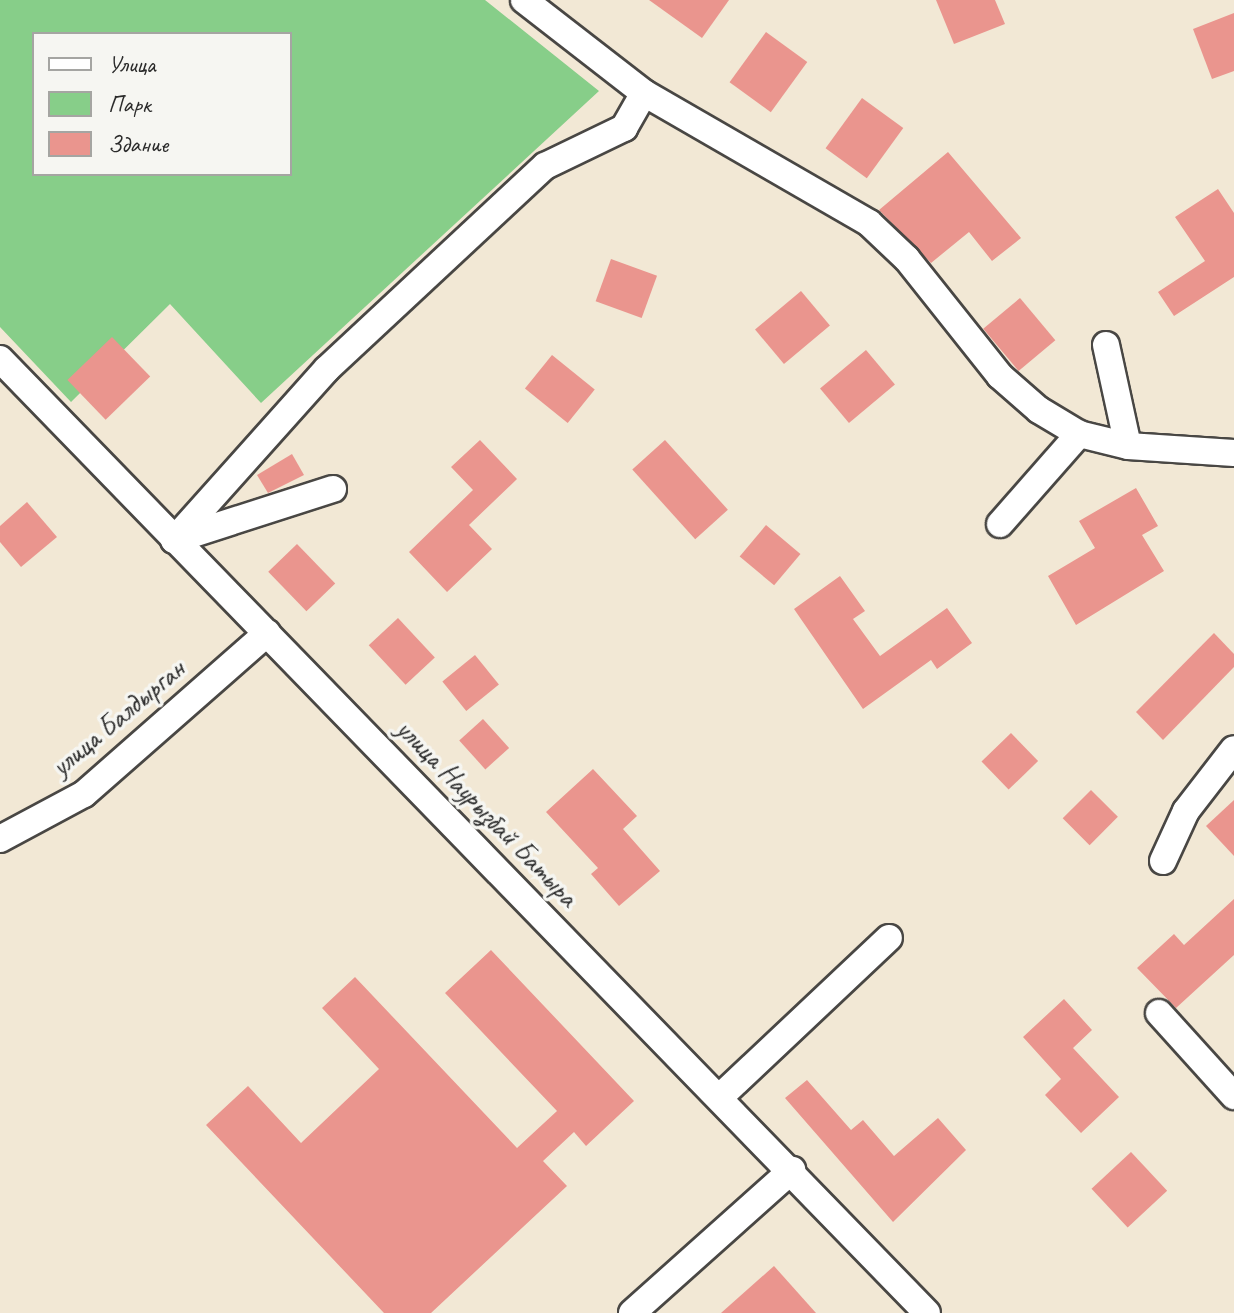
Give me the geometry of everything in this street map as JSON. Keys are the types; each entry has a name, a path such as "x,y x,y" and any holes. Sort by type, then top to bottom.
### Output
{"street":[{"path":"524,0 644,93 869,223 907,259 1000,376 1079,434 1128,446 1234,453"},
{"path":"174,540 327,369 545,166 624,128 644,93"},
{"path":"1106,345 1128,446"},
{"name":"улица Наурызбай Батыра","path":"0,359 792,1170 927,1313"},
{"path":"1000,524 1079,434"},
{"path":"174,540 333,489"},
{"name":"улица Балдырган","path":"0,839 84,794 267,633"},
{"path":"1163,861 1186,811 1234,749"},
{"path":"720,1097 889,938"},
{"path":"1159,1013 1234,1096"},
{"path":"632,1313 792,1170"}],"green space":[{"path":"0,0 485,0 599,91 261,403 170,304 71,402 0,327"}],"building":[{"path":"649,0 729,0 702,38"},
{"path":"936,0 995,0 1005,24 954,44"},
{"path":"1234,13 1234,71 1212,79 1193,29"},
{"path":"766,32 807,62 771,112 730,82"},
{"path":"862,98 903,128 867,178 826,148"},
{"path":"948,152 1021,238 992,261 969,232 931,263 879,210"},
{"path":"1218,189 1234,213 1234,277 1174,316 1158,292 1205,261 1175,217"},
{"path":"611,259 657,276 642,318 596,301"},
{"path":"801,291 830,325 784,364 755,330"},
{"path":"1020,298 1055,340 1019,371 983,329"},
{"path":"112,337 150,377 106,420 67,380"},
{"path":"866,350 895,384 849,423 820,389"},
{"path":"552,355 595,390 568,423 525,388"},
{"path":"480,440 517,479 469,525 492,549 447,592 409,552 473,490 451,467"},
{"path":"665,440 728,510 695,539 632,469"},
{"path":"292,454 304,475 268,493 257,475"},
{"path":"1136,488 1158,526 1142,535 1164,571 1076,625 1048,576 1095,548 1079,521"},
{"path":"27,502 57,537 21,567 0,542 0,526"},
{"path":"766,525 800,554 774,585 740,556"},
{"path":"297,544 335,584 306,611 268,572"},
{"path":"840,576 865,611 853,619 880,656 947,608 972,643 937,669 931,660 863,709 794,609"},
{"path":"398,618 435,657 406,685 369,645"},
{"path":"1214,633 1234,654 1234,667 1163,740 1136,712"},
{"path":"475,655 499,685 466,711 442,681"},
{"path":"483,719 509,748 485,769 459,740"},
{"path":"1011,733 1038,761 1009,790 982,761"},
{"path":"593,769 637,816 623,829 660,871 619,906 591,874 598,868 546,812"},
{"path":"1091,790 1118,817 1090,845 1063,818"},
{"path":"1234,800 1234,856 1206,826"},
{"path":"1234,899 1234,955 1176,1008 1137,968 1174,934 1184,945"},
{"path":"491,950 634,1101 586,1146 574,1132 543,1161 567,1186 431,1313 384,1313 206,1125 248,1086 301,1143 379,1069 322,1008 355,977 517,1148 557,1111 445,993"},
{"path":"1064,999 1092,1030 1073,1048 1119,1097 1081,1133 1045,1095 1061,1079 1023,1037"},
{"path":"807,1080 851,1130 863,1120 894,1156 938,1118 966,1150 893,1222 785,1098"},
{"path":"1131,1152 1167,1191 1128,1228 1092,1189"},
{"path":"774,1266 816,1313 721,1313"}]}
